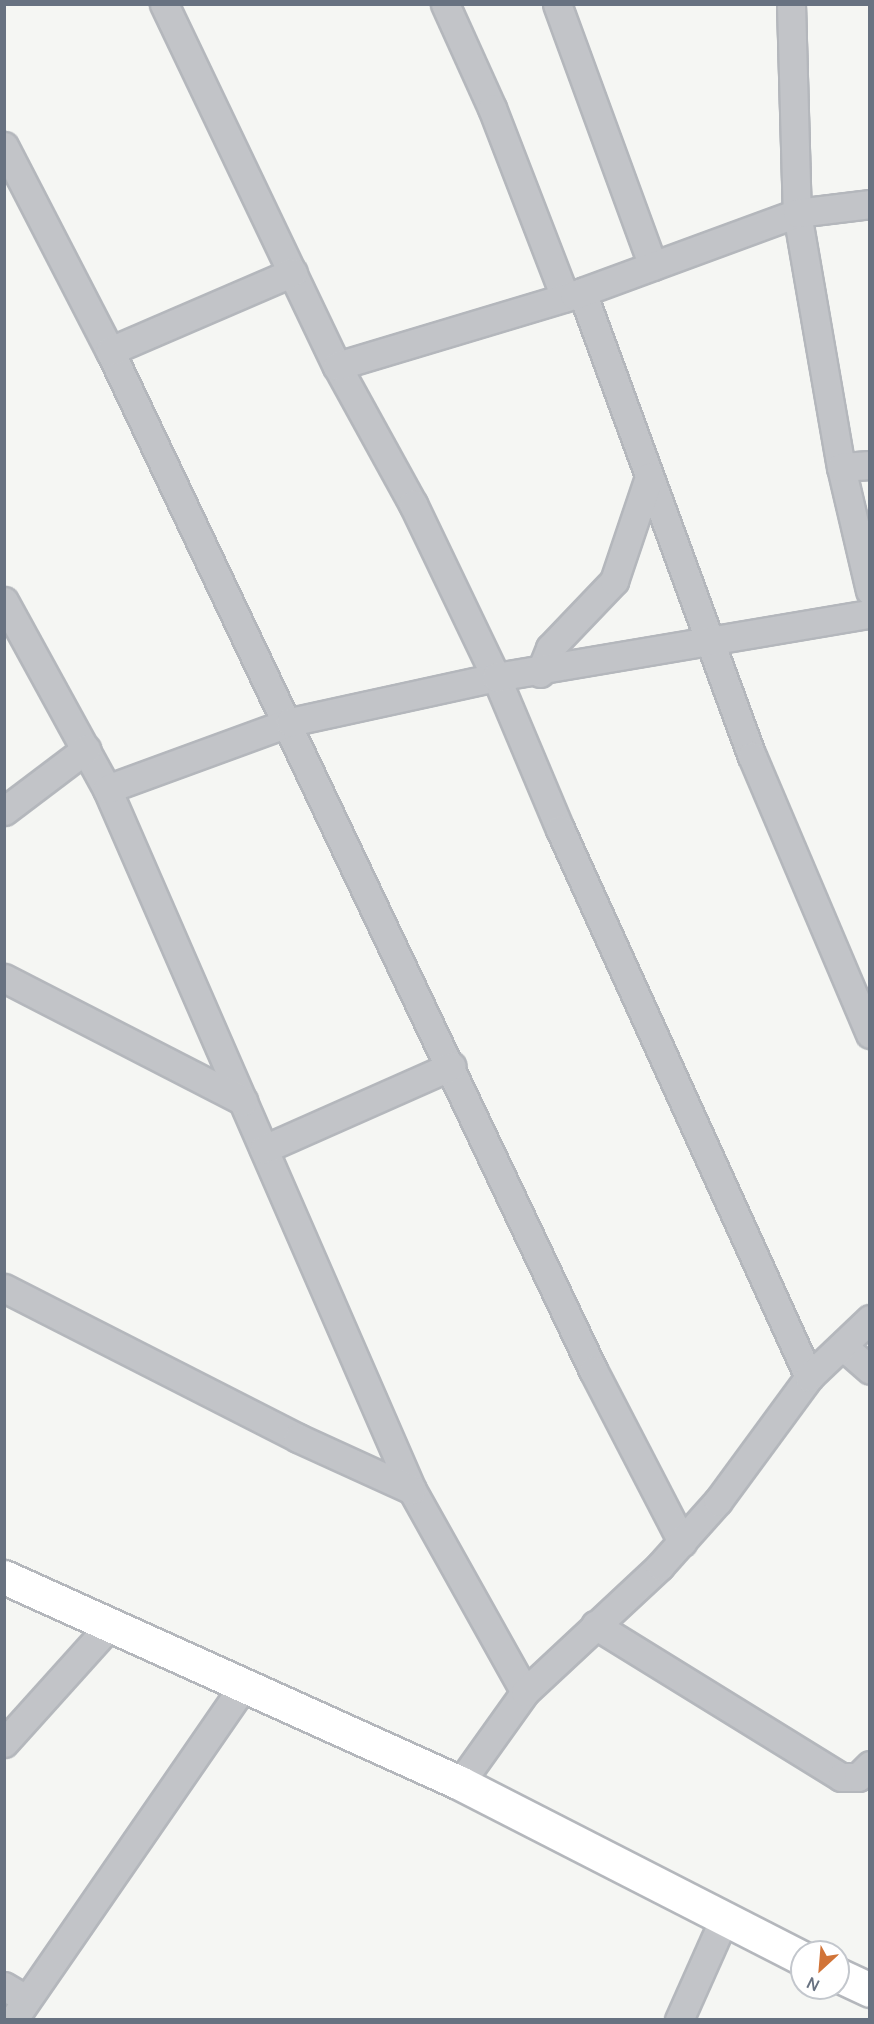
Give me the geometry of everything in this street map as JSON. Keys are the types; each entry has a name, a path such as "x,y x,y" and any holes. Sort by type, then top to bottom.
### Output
{"street":[{"path":"165,4 337,366 413,504 496,677 560,829 809,1377"},
{"path":"445,4 573,295 649,477 804,884 870,1034"},
{"path":"557,4 652,266"},
{"path":"791,4 797,213 841,467 870,591"},
{"path":"4,146 110,351 290,722 593,1370 682,1542"},
{"path":"337,366 573,295 797,213 870,204"},
{"path":"110,351 293,272"},
{"path":"841,467 870,465"},
{"path":"540,673 550,648 614,581 649,477"},
{"path":"4,601 107,789 412,1490 525,1692"},
{"path":"107,789 290,722 496,677 540,673 870,614"},
{"path":"4,811 86,749"},
{"path":"4,978 243,1101"},
{"path":"264,1149 451,1066"},
{"path":"4,1288 298,1438 412,1490"},
{"path":"460,1784 525,1692 682,1542 718,1501 809,1377 845,1348 870,1320"},
{"path":"845,1348 870,1370"},
{"path":"4,1577 111,1624 242,1688 460,1784 723,1921 790,1952"},
{"path":"4,1743 111,1624"},
{"path":"595,1625 841,1777 858,1777 870,1765"},
{"path":"14,2002 242,1688"},
{"path":"679,2019 723,1921"},
{"path":"850,1981 870,1990"}]}
